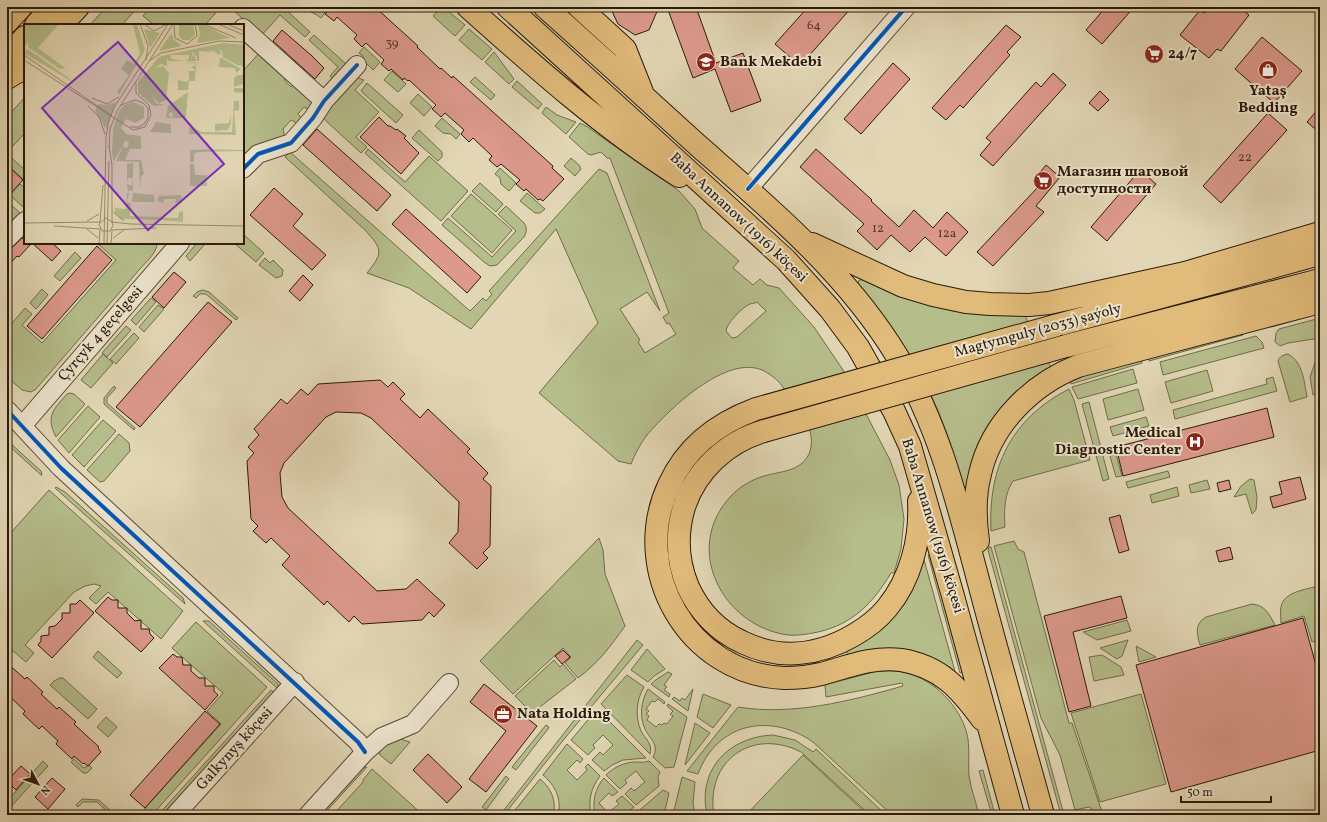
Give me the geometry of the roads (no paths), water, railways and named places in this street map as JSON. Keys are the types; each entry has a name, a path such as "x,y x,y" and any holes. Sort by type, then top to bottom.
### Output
{"main road":[{"path":"37,24 52,7"},
{"path":"62,24 78,7"},
{"path":"468,7 548,79 599,120 647,156 729,208"},
{"name":"Baba Annanow (1916) köçesi","path":"508,7 786,260 830,309 848,332 868,364 902,427 917,468 1013,815"},
{"name":"Baba Annanow (1916) köçesi","path":"545,7 804,240 869,314 898,358 916,392 945,464 962,520 1043,815"},
{"path":"579,7 625,49 644,97"},
{"path":"7,57 24,38"},
{"path":"7,78 19,71 24,66"},
{"path":"804,240 903,286 933,295 966,302 1029,305 1049,303 1185,273 1320,233"},
{"name":"Magtymguly (2033) şaýoly","path":"989,728 965,695 958,688 938,673 920,665 900,660 879,659 854,664 819,675 794,678 770,676 747,670 725,660 702,644 682,623 670,603 661,582 657,560 657,521 663,498 673,476 682,462 700,441 712,431 741,415 756,409 1320,254"},
{"name":"Magtymguly (2033) şaýoly","path":"917,468 920,515 919,532 904,581 887,608 869,625 844,641 802,654 791,654 757,649 737,640 716,625 701,609 690,592 685,580 679,555 678,541 679,527 686,500 708,466 716,457 736,442 750,435 1066,346 1320,280"},
{"path":"980,588 976,521 976,494 980,474 985,457 997,432 1014,410 1036,389 1060,374 1078,366 1320,302"}],"street":[{"path":"748,189 906,7"},
{"path":"244,29 324,101"},
{"path":"244,167 258,154 291,143 313,118 324,101 357,65"},
{"path":"7,240 24,222"},
{"name":"Çyrçyk 4 geçelgesi","path":"11,416 179,244"},
{"path":"11,416 61,468 295,682 358,742 365,752"},
{"name":"Galkynyş köçesi","path":"176,815 295,682"},
{"path":"308,815 365,752 382,737 413,724 449,684"}],"place":[{"name":"24/7","path":"1154,54"},
{"name":"Bank Mekdebi","path":"706,62"},
{"name":"Yataş Bedding","path":"1268,70"},
{"name":"Магазин шаговой доступности","path":"1043,181"},
{"name":"Medical Diagnostic Center","path":"1195,442"},
{"name":"Nata Holding","path":"503,714"}]}
